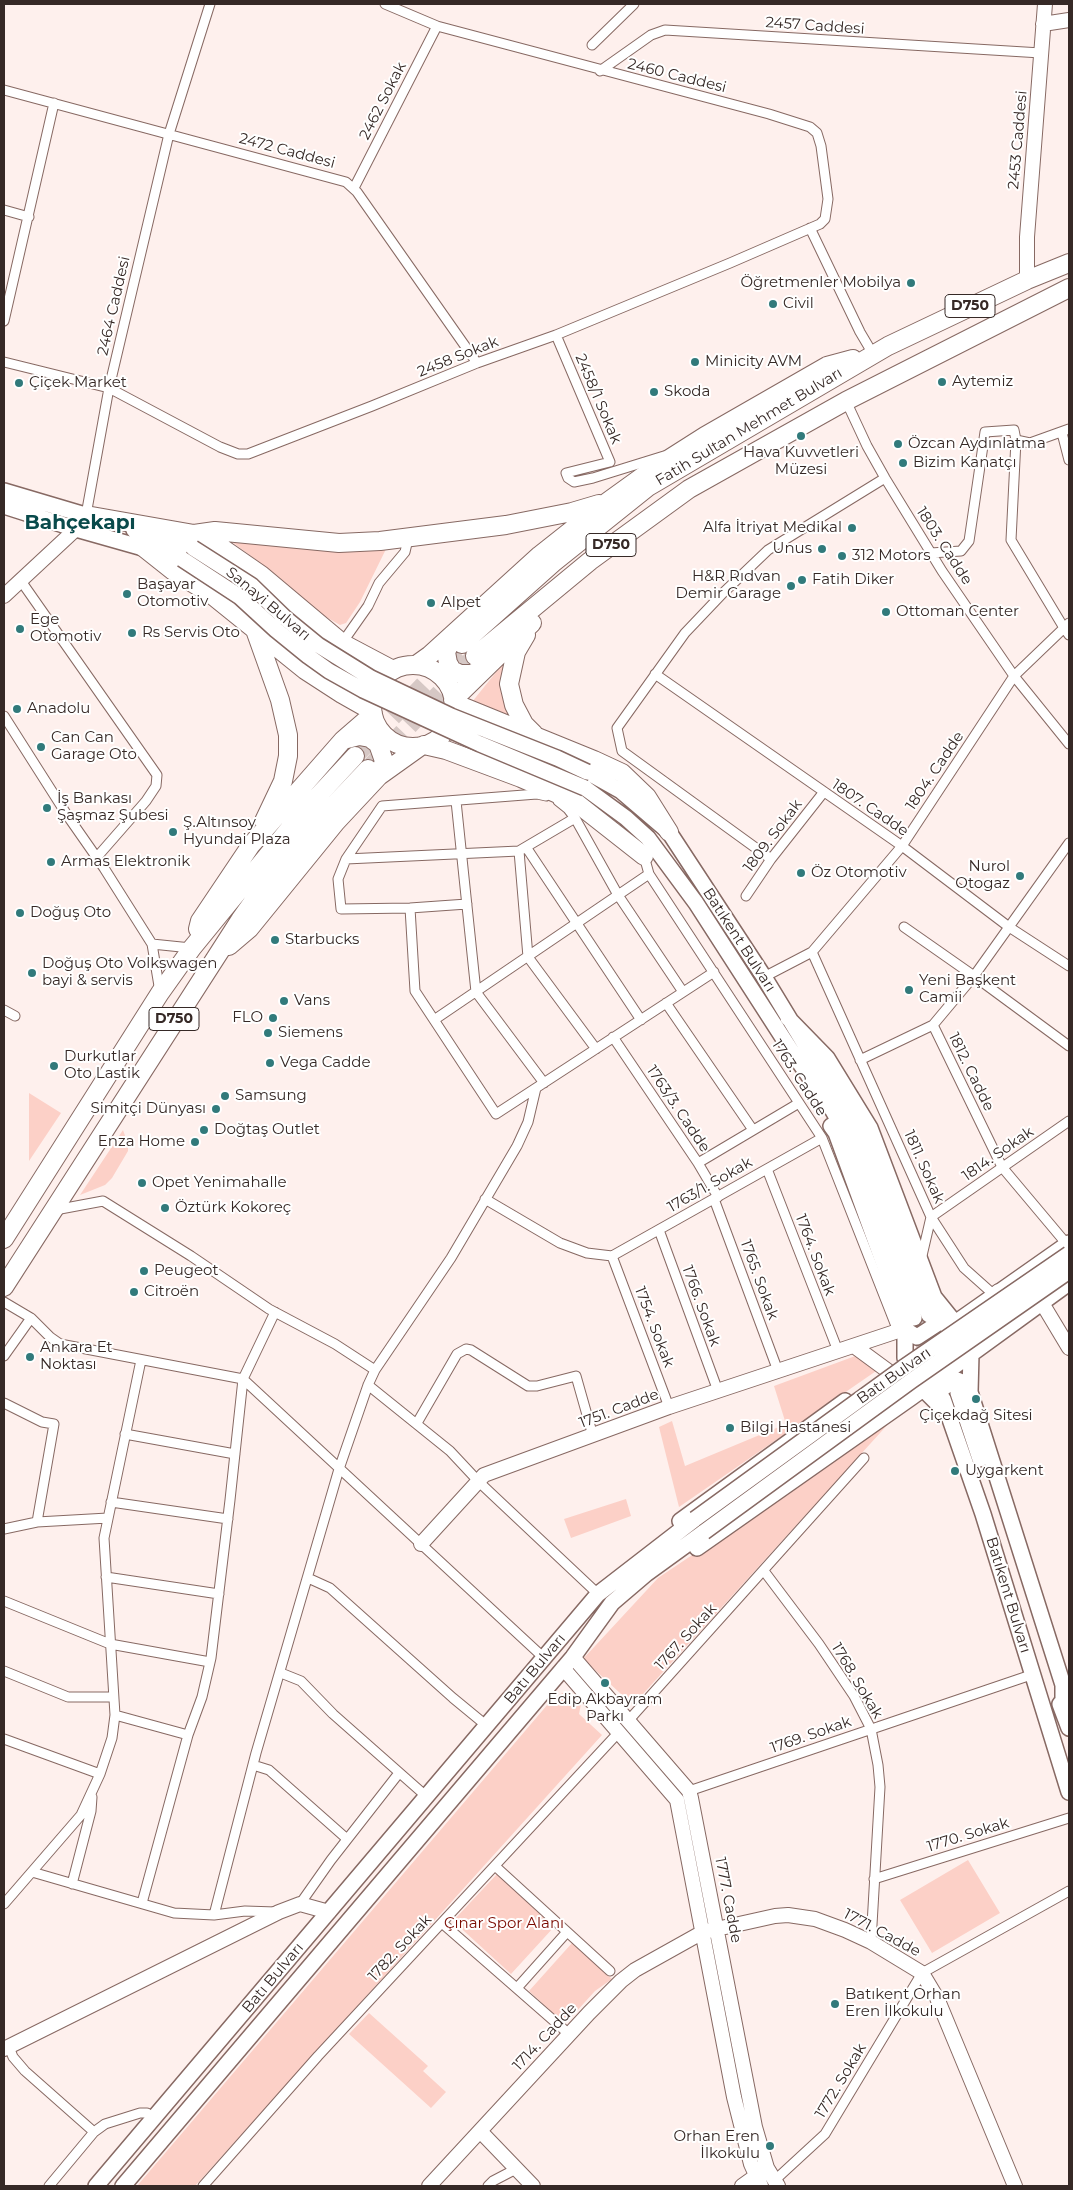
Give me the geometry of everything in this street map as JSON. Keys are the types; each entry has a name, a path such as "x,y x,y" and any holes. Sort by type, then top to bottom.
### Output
{"highway":[{"name":"Fatih Sultan Mehmet Bulvarı","path":"466,643 553,563 648,487 873,354 1027,280 1069,263"},
{"name":"Fatih Sultan Mehmet Bulvarı","path":"466,643 590,561 689,490 758,449 846,401 1069,288"},
{"path":"676,456 705,436 827,366 873,354"},
{"path":"454,701 493,660 534,622 620,552 758,449"},
{"name":"D750","path":"416,665 430,655 466,643 540,555 607,502 650,471 676,456 706,452"},
{"path":"193,541 215,531 339,543 408,539 506,525 572,512 607,502"},
{"path":"81,522 193,541 222,548 261,575 342,643 393,670"},
{"path":"143,547 172,570 212,595 305,670 336,691 373,712"},
{"path":"534,622 516,652 510,684 514,705 524,724 538,738"},
{"path":"251,845 283,781 288,756 288,735 280,700 255,629"},
{"path":"466,643 450,640 446,652 452,670 460,674 472,674 493,660"},
{"path":"336,691 353,677 358,664 357,652"},
{"path":"374,772 423,746 437,739 447,729 454,714 454,701 450,688 442,676 430,668 416,665 404,666 393,670 382,679 375,691 373,712 376,724 385,736 396,744 410,747 423,746 455,753 521,778 574,801 644,856"},
{"path":"454,701 622,773 647,797 669,832"},
{"name":"D750","path":"192,948 200,921 251,845 343,740 373,712"},
{"path":"343,740 359,736 370,738 378,744 384,761 374,772"},
{"name":"D750","path":"4,1239 160,993 192,948 303,812 355,756"},
{"name":"D750","path":"4,1287 212,961 267,882 317,823 374,772"}],"main road":[{"name":"2453 Caddesi","path":"1027,280 1027,237 1045,4"},
{"path":"1043,24 1069,20"},
{"name":"Sanayi Bulvarı","path":"4,491 143,547 182,559 240,597 276,630 329,671 363,690 407,703"},
{"name":"Sanayi Bulvarı","path":"4,506 81,522"},
{"path":"4,596 81,522"},
{"name":"Sanayi Bulvarı","path":"193,541 251,585 285,618 338,659 371,678 407,703"},
{"name":"Batıkent Bulvarı","path":"407,703 451,716 558,758 587,772 621,791 669,832 764,977 857,1130 916,1319"},
{"name":"Batıkent Bulvarı","path":"407,703 585,788 626,818 648,838 696,903 792,1052 832,1109 850,1141 916,1319"},
{"path":"626,818 639,840 644,856"},
{"path":"788,1018 827,1058 870,1128 920,1262 916,1319 906,1358 923,1389 941,1402"},
{"path":"668,1539 672,1530 683,1517 1068,1245"},
{"name":"Batı Bulvarı","path":"96,2186 598,1594 668,1539 1068,1245"},
{"name":"Batı Bulvarı","path":"123,2186 568,1663 612,1603 656,1567 911,1381 1069,1271"},
{"path":"656,1567 677,1562 923,1389 1069,1283"},
{"path":"1042,1303 1069,1348"},
{"path":"916,1319 955,1323"},
{"name":"1751. Cadde","path":"421,1544 484,1475 669,1407 854,1346 916,1319"},
{"path":"955,1323 971,1354 964,1389"},
{"path":"854,1346 888,1371"},
{"path":"964,1389 957,1380 938,1392 1012,1620 1028,1676 1033,1690 1038,1692"},
{"name":"Batıkent Bulvarı","path":"964,1389 1069,1728"},
{"name":"Batıkent Bulvarı","path":"941,1402 983,1514 1069,1792"},
{"name":"1777. Cadde","path":"568,1663 624,1726 689,1792 734,2097 758,2181"},
{"name":"1777. Cadde","path":"624,1726 677,1800 748,2093 767,2168 773,2184"},
{"path":"7,2048 279,1912 300,1904 329,1912"},
{"name":"1771. Cadde","path":"710,1930 775,1916 795,1916 830,1924 871,1942 922,1973 937,1998 1015,2186"},
{"name":"1714. Cadde","path":"429,2186 569,2034 621,1981 649,1961 710,1930"},
{"path":"480,2132 532,2186"},
{"path":"742,2186 758,2181 767,2168"}],"street":[{"name":"2464 Caddesi","path":"81,522 109,388 169,134 210,4"},
{"name":"2460 Caddesi","path":"385,4 437,26 600,71 769,114 810,127 818,133 827,184 827,213 825,219 820,224"},
{"path":"592,46 634,4"},
{"name":"2462 Sokak","path":"354,188 437,26"},
{"name":"2457 Caddesi","path":"600,71 651,35 665,30 1041,53"},
{"name":"2472 Caddesi","path":"4,90 346,182 354,188"},
{"path":"4,321 54,103"},
{"path":"354,188 477,363"},
{"path":"4,210 29,217"},
{"name":"2458 Sokak","path":"4,362 109,388 220,448 238,454 248,454 477,363 556,335 820,224"},
{"path":"810,228 860,332 873,354"},
{"name":"2458/1 Sokak","path":"556,335 610,462 566,473 568,478 574,482 663,456 676,456"},
{"name":"1803. Cadde","path":"846,401 867,446 931,553 1014,676 1069,744"},
{"path":"931,553 961,551 969,541 985,432 1014,430 1016,440 1011,540 1067,629"},
{"path":"1016,440 1030,443 1066,431 1069,460"},
{"path":"771,858 622,751 617,728 685,633 768,550 885,478"},
{"path":"342,643 368,606 379,583 405,552 408,539"},
{"path":"20,581 157,775 156,786 146,801 97,857"},
{"name":"1804. Cadde","path":"764,977 812,952 902,846 1014,676 1067,629"},
{"name":"1807. Cadde","path":"655,674 823,793 902,846 1010,927 1069,966"},
{"path":"4,716 152,944 160,993"},
{"name":"1809. Sokak","path":"746,896 771,858 823,793"},
{"path":"466,904 410,908 341,909 338,879 346,858 382,806 537,794 552,797 568,809 618,895 683,992"},
{"path":"456,801 476,992 540,1085"},
{"path":"346,858 463,855 523,849 574,818"},
{"name":"1812. Cadde","path":"1068,1245 1002,1168 933,1025 974,976 1069,843"},
{"path":"523,849 577,923 641,1020"},
{"path":"523,849 528,957 596,1049"},
{"name":"1763. Cadde","path":"644,856 649,874 822,1138 916,1319"},
{"path":"434,1020 649,874"},
{"path":"410,908 415,991 496,1114 714,972"},
{"path":"904,927 1069,1046"},
{"path":"152,944 192,948"},
{"name":"1811. Sokak","path":"812,952 931,1217 964,1268 992,1294 1068,1245"},
{"path":"666,1003 753,1130"},
{"path":"4,1010 15,1016"},
{"path":"860,1060 933,1025"},
{"name":"1763/3. Cadde","path":"614,1037 698,1163 716,1198"},
{"path":"214,1915 253,1765 339,1468 368,1385 376,1370 451,1258 517,1146 528,1122 540,1085"},
{"path":"698,1163 799,1103"},
{"name":"1814. Sokak","path":"931,1217 1069,1121"},
{"name":"1763/1. Sokak","path":"612,1256 822,1138"},
{"name":"1764. Sokak","path":"767,1169 838,1351"},
{"name":"1765. Sokak","path":"716,1198 778,1371"},
{"path":"485,1199 560,1243 587,1253 612,1256"},
{"path":"52,1210 103,1202 275,1312 335,1344 376,1370"},
{"path":"920,1262 931,1217"},
{"name":"1766. Sokak","path":"659,1230 718,1391"},
{"name":"1754. Sokak","path":"612,1256 669,1407"},
{"path":"4,1302 31,1318 60,1344 243,1379 544,1658"},
{"path":"142,1903 188,1735 202,1697 210,1662 243,1379 275,1312"},
{"path":"4,1356 31,1318"},
{"path":"417,1423 457,1354 466,1349 472,1350 528,1386 537,1386 576,1376 593,1436"},
{"path":"4,1904 81,1815 100,1774 112,1738 115,1715 104,1538 141,1360"},
{"path":"368,1385 450,1451 479,1482 598,1594"},
{"path":"4,1403 42,1422 54,1424 37,1522"},
{"path":"125,1434 235,1454"},
{"name":"1767. Sokak","path":"624,1726 864,1458"},
{"path":"111,1502 228,1519"},
{"path":"4,1529 37,1522 108,1518"},
{"name":"1768. Sokak","path":"764,1571 824,1651 854,1696 871,1730 876,1747 880,1787 871,1942"},
{"path":"106,1577 219,1594"},
{"path":"308,1578 330,1588 452,1698 487,1726"},
{"path":"4,1601 110,1644 210,1662"},
{"path":"4,1671 68,1697 113,1697"},
{"path":"280,1673 301,1681 333,1714 427,1797"},
{"name":"1769. Sokak","path":"689,1792 1028,1676"},
{"path":"115,1715 188,1735"},
{"name":"1782. Sokak","path":"203,2186 318,2056 624,1726"},
{"path":"4,1739 100,1774"},
{"path":"253,1765 269,1770 347,1840"},
{"path":"300,1904 399,1773"},
{"path":"72,1884 91,1811 92,1792"},
{"name":"1770. Sokak","path":"874,1879 1069,1818"},
{"path":"495,1866 610,1972"},
{"path":"32,1872 174,1913 214,1915 245,1911 279,1912"},
{"name":"1772. Sokak","path":"773,2184 825,2134 922,1973 1069,1891"},
{"path":"442,1922 569,2034"},
{"path":"517,1988 568,1932"},
{"path":"7,2048 25,2071 94,2132"},
{"path":"48,2186 94,2132 105,2124 140,2113 154,2118"},
{"path":"488,2186 492,2181 516,2169"}],"green space":[{"path":"228,539 387,547 360,602 346,623 340,625 321,614 275,574"},
{"path":"505,661 516,721 472,702"},
{"path":"29,1093 61,1113 29,1161"},
{"path":"123,1130 128,1144 128,1151 112,1178 105,1185 80,1195"},
{"path":"858,1355 879,1369 679,1507 659,1427 672,1421 685,1466 786,1424 774,1386"},
{"path":"890,1422 633,1705 583,1659 658,1578"},
{"path":"626,1499 631,1516 571,1538 564,1519"},
{"path":"567,1691 581,1704 579,1714 602,1735 195,2186 137,2186 554,1697"},
{"path":"968,1860 1000,1913 932,1953 900,1900"},
{"name":"Çınar Spor Alanı","path":"497,1874 554,1927 511,1974 453,1921"},
{"path":"572,1943 612,1979 595,1991 565,2024 529,1991"},
{"path":"369,2013 428,2066 423,2071 446,2092 431,2108 349,2034"}],"tunnel":[{"path":"355,756 457,650"},
{"path":"372,765 475,656"},
{"path":"914,1318 930,1364"}],"place":[{"name":"Öğretmenler Mobilya","path":"911,283"},
{"name":"Civil","path":"773,304"},
{"name":"Minicity AVM","path":"695,362"},
{"name":"Aytemiz","path":"942,382"},
{"name":"Çiçek Market","path":"19,383"},
{"name":"Skoda","path":"654,392"},
{"name":"Hava Kuvvetleri Müzesi","path":"801,436"},
{"name":"Özcan Aydınlatma","path":"898,444"},
{"name":"Bizim Kanatçı","path":"903,463"},
{"name":"Alfa İtriyat Medikal","path":"852,528"},
{"name":"Unus","path":"822,549"},
{"name":"312 Motors","path":"842,556"},
{"name":"Fatih Diker","path":"802,580"},
{"name":"H&R Rıdvan Demir Garage","path":"791,586"},
{"name":"Başayar Otomotiv","path":"127,594"},
{"name":"Alpet","path":"431,603"},
{"name":"Ottoman Center","path":"886,612"},
{"name":"Ege Otomotiv","path":"20,629"},
{"name":"Rs Servis Oto","path":"132,633"},
{"name":"Anadolu","path":"17,709"},
{"name":"Can Can Garage Oto","path":"41,747"},
{"name":"İş Bankası Şaşmaz Şubesi","path":"47,808"},
{"name":"Ş.Altınsoy Hyundai Plaza","path":"173,832"},
{"name":"Armas Elektronik","path":"51,862"},
{"name":"Öz Otomotiv","path":"801,873"},
{"name":"Nurol Otogaz","path":"1020,876"},
{"name":"Doğuş Oto","path":"20,913"},
{"name":"Starbucks","path":"275,940"},
{"name":"Doğuş Oto Volkswagen bayi & servis","path":"32,973"},
{"name":"Yeni Başkent Camii","path":"909,990"},
{"name":"Vans","path":"284,1001"},
{"name":"FLO","path":"273,1018"},
{"name":"Siemens","path":"268,1033"},
{"name":"Vega Cadde","path":"270,1063"},
{"name":"Durkutlar Oto Lastik","path":"54,1066"},
{"name":"Samsung","path":"225,1096"},
{"name":"Simitçi Dünyası","path":"216,1109"},
{"name":"Doğtaş Outlet","path":"204,1130"},
{"name":"Enza Home","path":"195,1142"},
{"name":"Opet Yenimahalle","path":"142,1183"},
{"name":"Öztürk Kokoreç","path":"165,1208"},
{"name":"Peugeot","path":"144,1271"},
{"name":"Citroën","path":"134,1292"},
{"name":"Ankara Et Noktası","path":"30,1357"},
{"name":"Çiçekdağ Sitesi","path":"976,1399"},
{"name":"Bilgi Hastanesi","path":"730,1428"},
{"name":"Uygarkent","path":"955,1471"},
{"name":"Edip Akbayram Parkı","path":"605,1683"},
{"name":"Batıkent Orhan Eren İlkokulu","path":"835,2004"},
{"name":"Orhan Eren İlkokulu","path":"770,2146"}],"district":[{"name":"Bahçekapı","path":"80,523"}]}
